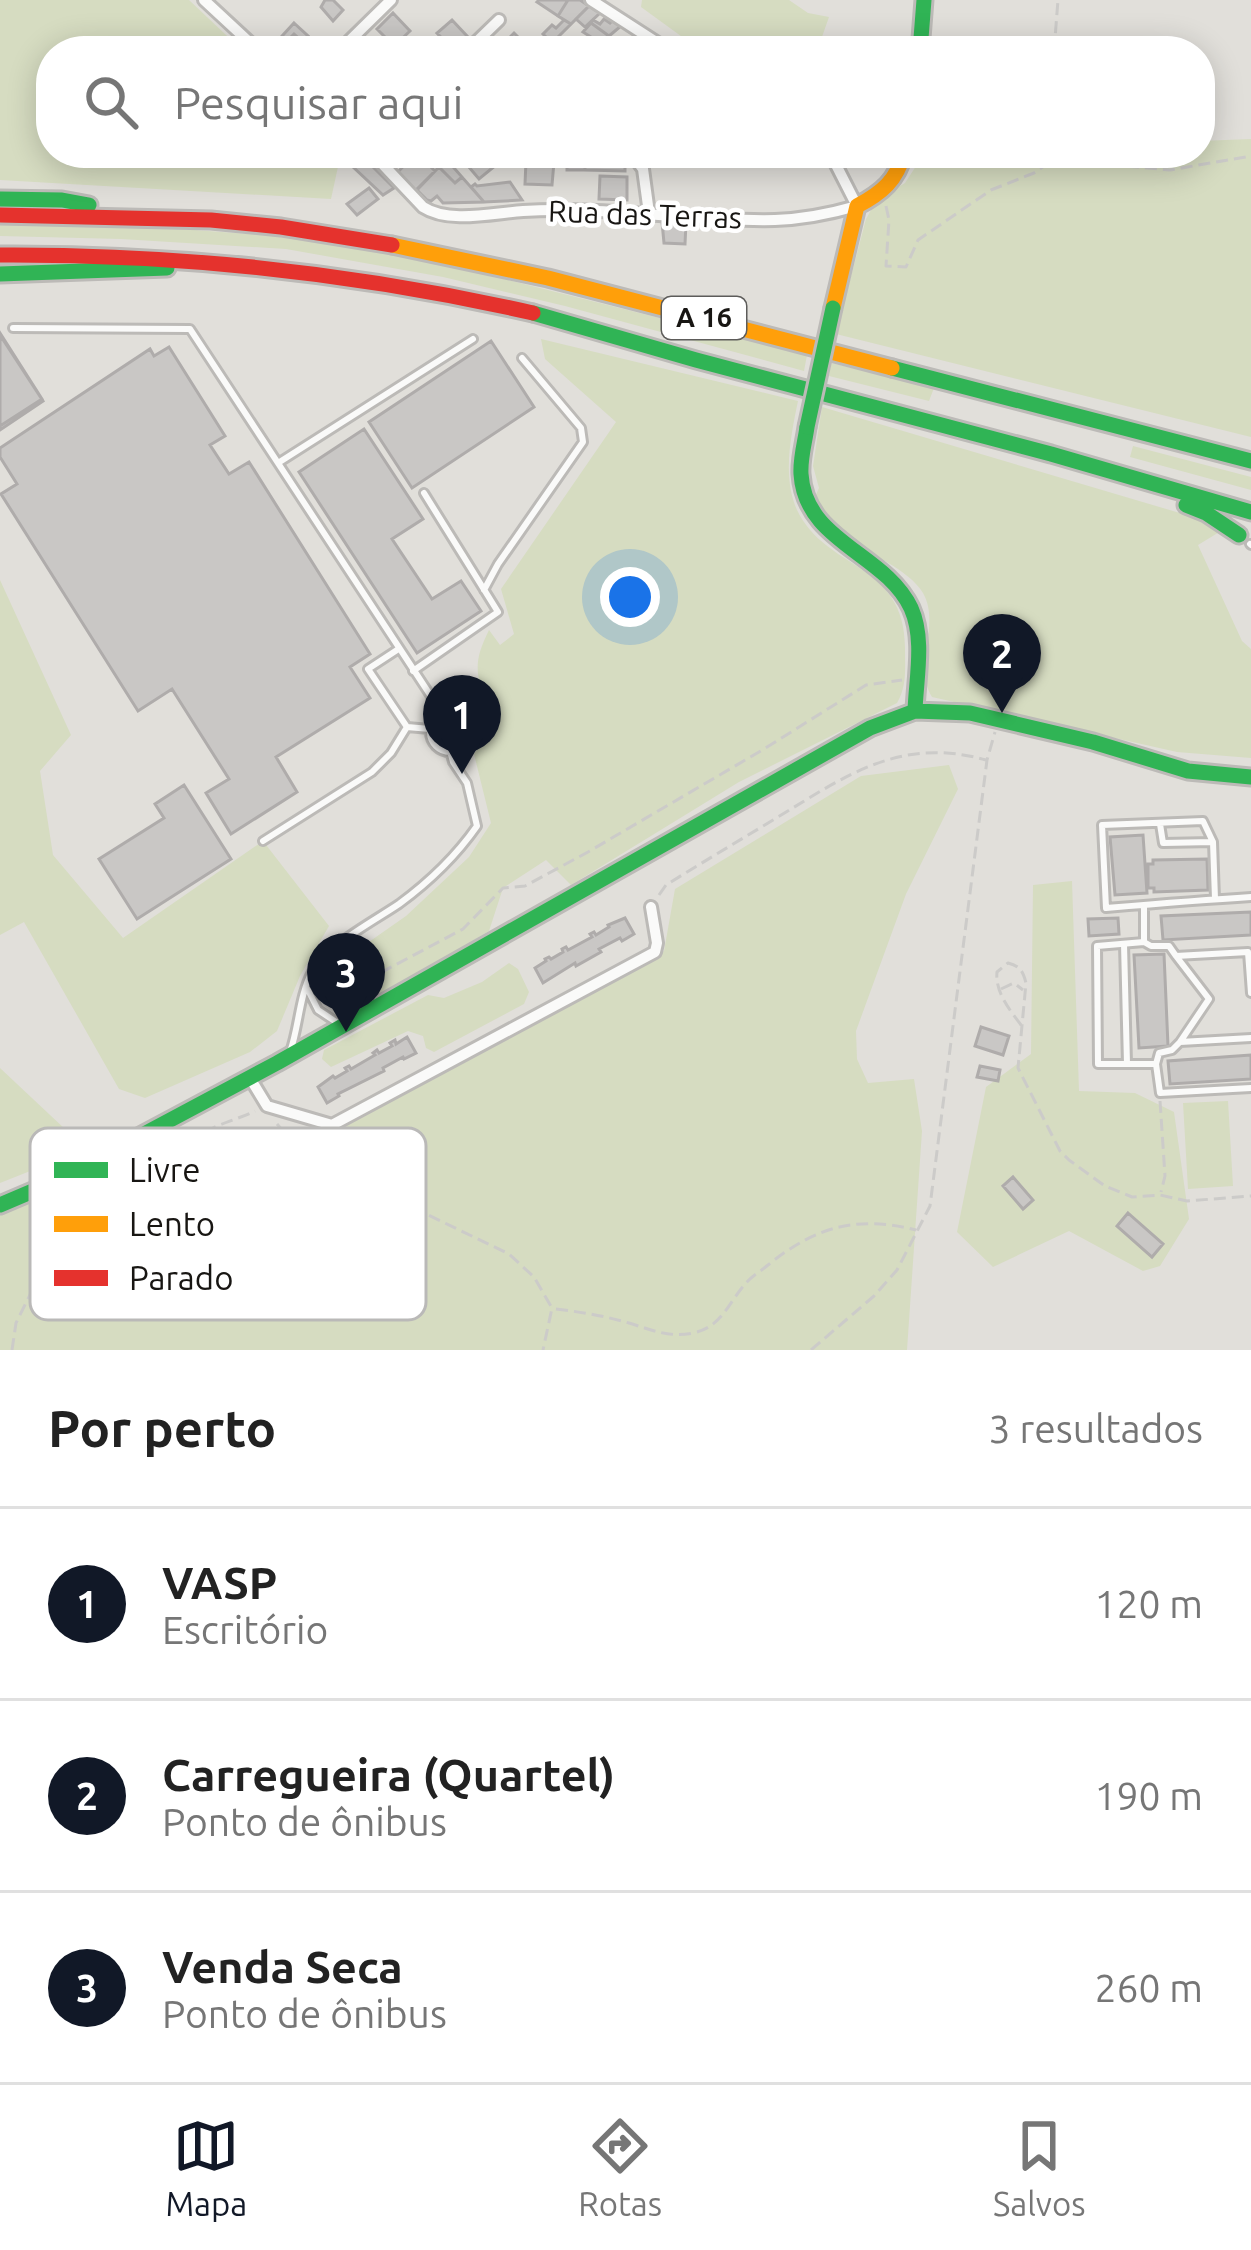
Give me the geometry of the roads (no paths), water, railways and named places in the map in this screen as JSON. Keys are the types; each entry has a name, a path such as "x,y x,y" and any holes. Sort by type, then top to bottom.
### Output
{"main road":[{"path":"921,36 924,0"},
{"path":"899,168 883,193 857,206 801,471 803,488 821,526 896,584 911,608 917,626 915,711"},
{"name":"A 16","path":"0,199 62,200 149,216"},
{"name":"A 16","path":"0,215 149,216 280,227 446,254 1251,461"},
{"name":"A 16","path":"0,255 132,255 247,263 392,283 565,321 1251,512"},
{"name":"A 16","path":"0,274 247,263"},
{"path":"1133,476 1156,495 1206,513 1248,543"},
{"path":"156,1128 870,728 915,711 970,713 1188,771 1251,777"},
{"path":"0,1205 30,1192"}],"street":[{"path":"204,0 243,36"},
{"path":"354,36 391,0"},
{"path":"591,0 647,36"},
{"path":"482,36 499,20"},
{"name":"Rua das Terras","path":"386,168 423,207 449,215 538,210 769,220 818,217 857,206"},
{"path":"642,168 649,213"},
{"path":"838,168 857,206"},
{"path":"250,1078 267,1106 332,1125 655,952 658,943 651,907"}],"lane":[{"path":"13,328 190,328 442,713"},
{"path":"278,463 473,339"},
{"path":"484,590 583,442 581,428 523,358"},
{"path":"412,670 497,612 424,493"},
{"path":"399,650 368,669 407,727"},
{"path":"456,712 470,734 463,746 450,752 437,747 430,729 442,713 456,712"},
{"path":"407,727 430,729"},
{"path":"263,841 372,772 407,727"},
{"path":"288,1056 314,966 458,854 477,826 467,783 450,752"},
{"path":"1215,899 1213,842 1203,821 1102,825 1106,908 1251,897"},
{"path":"1160,823 1163,843 1213,842"},
{"path":"1144,905 1144,942"},
{"path":"332,965 342,942"},
{"path":"1156,1064 1098,1064 1097,946 1144,942 1168,946 1209,999 1180,1042 1159,1053 1160,1093 1251,1088"},
{"path":"1124,944 1127,1064"},
{"path":"1176,956 1247,952 1251,993"},
{"path":"324,958 331,960 332,979 343,997 359,1008 371,1009"},
{"path":"308,981 314,1005 341,1026 343,997"},
{"path":"1180,1042 1251,1038"}],"place":[{"name":"Carregueira (Quartel)","path":"1002,713"},
{"name":"VASP","path":"462,774"},
{"name":"Venda Seca","path":"346,1032"}]}
